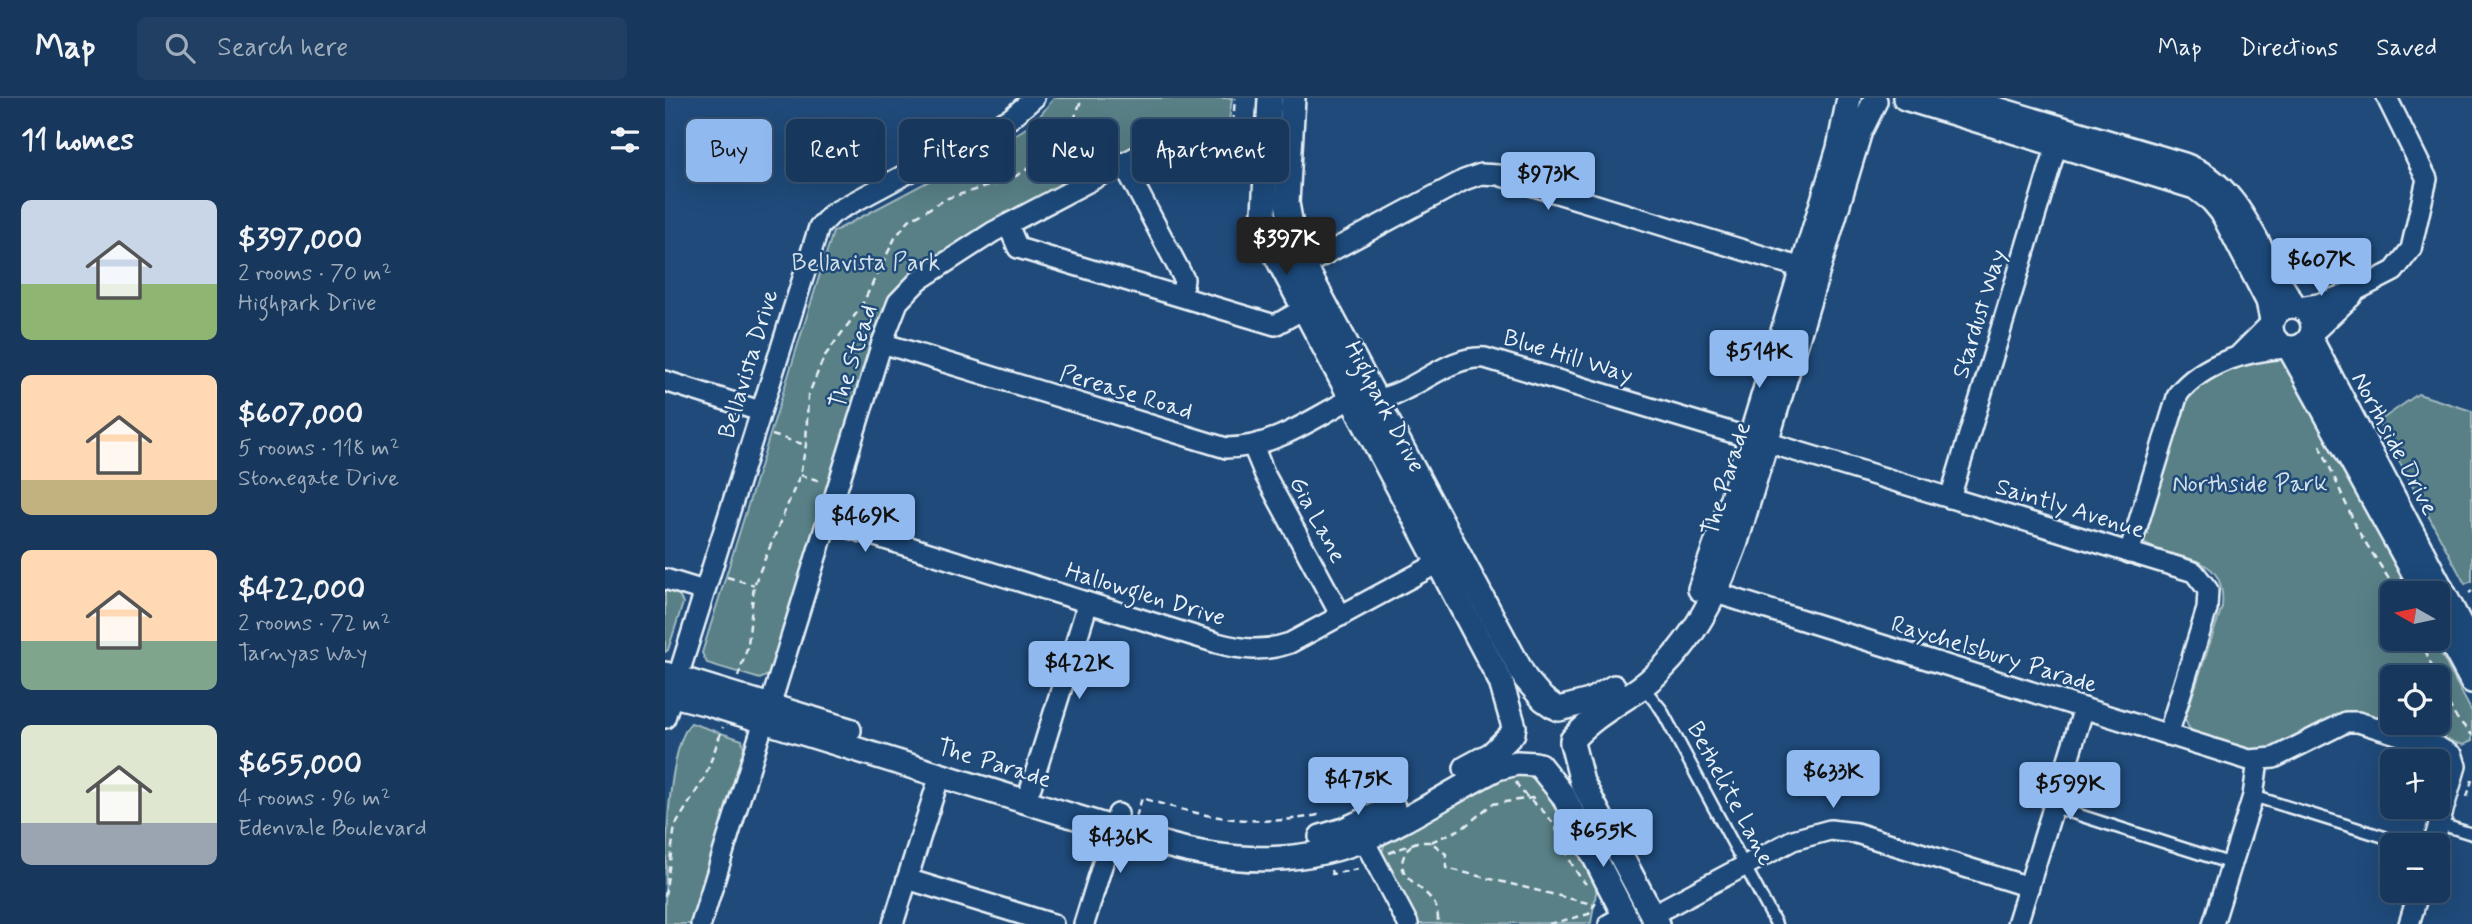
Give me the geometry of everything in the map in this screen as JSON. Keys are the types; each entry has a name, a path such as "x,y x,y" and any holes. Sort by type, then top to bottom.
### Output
{"street":[{"name":"Bellavista Drive","path":"665,718 670,685 704,592 815,236 825,219 1011,118 1034,98"},
{"name":"Highpark Drive","path":"1269,119 1270,98"},
{"name":"Highpark Drive","path":"1293,98 1287,218 1295,248 1525,678 1542,699 1556,708"},
{"name":"The Parade","path":"1810,270 1847,120 1849,98"},
{"path":"1905,98 2184,165 2212,178 2229,195 2297,306 2311,317 2300,342"},
{"path":"1960,98 2183,182 2212,200 2268,301 2272,335 2300,342"},
{"path":"2239,355 2281,309 2318,304 2357,290 2394,271 2406,259 2427,187 2424,170 2387,98"},
{"name":"The Parade","path":"1556,708 1590,701 1629,677 1662,646 1682,620 1708,572 1758,440 1810,270 1870,99"},
{"name":"Stardust Way","path":"1950,498 2060,136"},
{"name":"The Stead","path":"701,924 882,343 897,305 907,290 959,253 1132,159"},
{"path":"1123,163 1184,279 1182,295"},
{"path":"1305,265 1464,180 1481,174 1498,176 1810,270"},
{"name":"Highpark Drive","path":"1265,182 1266,229 1277,261 1501,682 1513,730"},
{"path":"1008,225 1018,248 1275,325 1303,310"},
{"path":"2129,553 2178,394 2195,378 2239,355 2300,342 2357,290"},
{"name":"Northside Drive","path":"2300,342 2419,581"},
{"name":"Northside Drive","path":"2300,342 2472,647"},
{"name":"Perease Road","path":"882,343 1213,446 1253,446 1273,440 1350,399"},
{"name":"Blue Hill Way","path":"1376,399 1399,395 1463,360 1485,358 1758,440"},
{"path":"665,381 760,411"},
{"name":"The Parade","path":"1572,742 1596,716 1642,686 1683,645 1716,593 1736,541 1758,440"},
{"name":"Saintly Avenue","path":"1758,440 2194,572 2208,590 2205,616 2168,735"},
{"name":"Gia Lane","path":"1253,446 1265,475 1341,616"},
{"name":"Hallowglen Drive","path":"827,521 1088,603 1250,650 1283,646 1438,563"},
{"path":"665,579 704,592"},
{"name":"Raychelsbury Parade","path":"1716,593 2258,761"},
{"path":"1031,787 1088,603"},
{"path":"2450,640 2472,681"},
{"name":"The Parade","path":"670,685 1031,787 1116,821"},
{"path":"1621,921 1563,795 1537,764 1518,752 1513,730 1518,718 1534,706 1556,708 1571,723 1572,742 1582,782 1655,919 1744,866 1805,835 1843,831 2029,887"},
{"path":"2017,924 2084,708"},
{"name":"The Parade","path":"767,713 940,775 1116,821 1247,844 1300,841 1360,832 1508,765 1537,764"},
{"path":"2213,924 2253,796 2258,761 2274,758 2346,722 2358,722 2438,747 2453,756 2456,766 2437,833"},
{"name":"The Parade","path":"1360,832 1492,754 1513,730"},
{"path":"1537,764 1563,758 1572,742"},
{"path":"893,924 940,775"},
{"path":"1084,924 1116,821"},
{"path":"1360,832 1408,924"},
{"path":"907,879 1053,924"},
{"path":"2409,924 2415,903"}],"lane":[{"name":"Bethelite Lane","path":"1642,686 1661,709 1776,924"},
{"path":"2253,796 2380,836"},
{"path":"2054,807 2232,864"},
{"path":"2440,824 2472,834"}],"path":[{"path":"1233,119 1235,98"},
{"path":"754,430 806,445"},
{"path":"2318,441 2358,531 2390,581"},
{"path":"800,475 838,486"},
{"path":"710,572 754,585"},
{"path":"2450,706 2472,735"},
{"path":"1508,765 1522,793 1551,819 1564,852 1586,885"},
{"path":"1412,844 1403,859 1405,873 1432,902 1438,924"},
{"path":"1549,924 1592,912 1596,905 1594,895"}],"green space":[{"name":"Bellavista Park","path":"1054,98 1232,98 1229,119 1132,119 1132,149 1118,156 1118,119 1037,119"},
{"name":"Bellavista Park","path":"1028,127 1028,182 1070,182 968,236 907,279 880,317 770,674 760,679 707,663 702,653 833,232 927,182 1014,182 1014,136"},
{"name":"Northside Park","path":"2282,355 2297,374 2403,581 2380,581 2380,651 2439,651 2447,665 2380,665 2380,719 2346,712 2269,751 2252,750 2215,741 2189,728 2185,718 2222,607 2221,588 2208,567 2139,540 2180,402 2193,384 2249,357"},
{"path":"2418,394 2472,411 2472,581 2465,584 2378,422"},
{"path":"665,589 678,593 683,603 668,650 665,652"},
{"name":"Northside Park","path":"2450,671 2472,712 2472,741 2463,745 2432,735 2450,735"},
{"path":"691,723 742,740 745,752 692,924 665,924 666,847 671,786 682,737"},
{"path":"1527,773 1538,777 1554,798 1553,805 1597,887 1591,923 1418,924 1384,862 1382,852 1386,839 1481,791 1495,779"}]}
